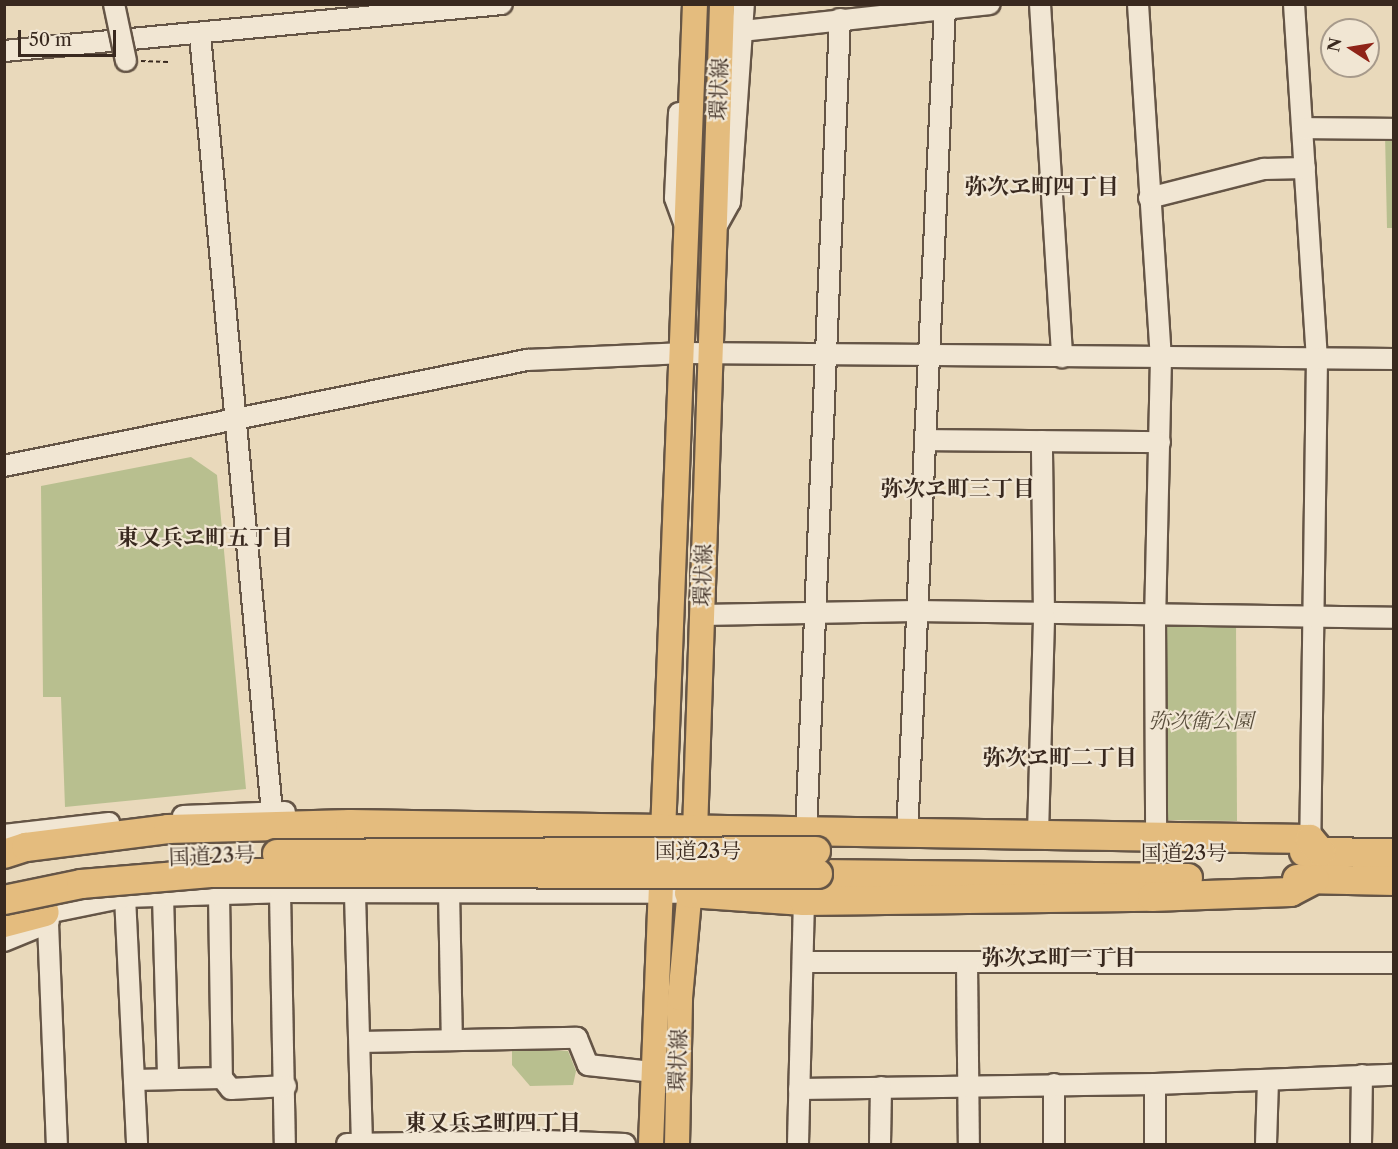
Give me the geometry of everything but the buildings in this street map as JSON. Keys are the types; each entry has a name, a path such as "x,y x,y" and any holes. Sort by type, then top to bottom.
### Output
{"highway":[{"path":"4,854 26,847 168,829 350,824 481,829 906,835 1038,834 1159,855"},
{"name":"国道23号","path":"4,882 59,868 160,857 294,854 550,850 1315,857 1394,853"},
{"name":"国道23号","path":"4,900 81,884 211,873 1159,855"},
{"path":"676,892 804,901 1152,897 1291,892 1315,857"},
{"name":"国道23号","path":"1315,857 1394,881"},
{"path":"4,923 48,916"}],"main road":[{"name":"環状線","path":"677,1144 680,998 676,892 666,830 685,353 695,4"},
{"name":"環状線","path":"651,1144 652,1072 676,892 695,832 722,4"}],"street":[{"path":"114,4 126,61"},
{"path":"4,51 200,35 502,4"},
{"path":"685,4 675,198 687,231"},
{"path":"714,232 730,202 744,4"},
{"path":"742,31 990,4"},
{"path":"1040,4 1062,357"},
{"path":"1138,4 1161,358 1155,617 1159,855"},
{"path":"1294,4 1317,358 1313,614 1315,857"},
{"path":"906,835 945,8"},
{"path":"806,833 813,611 829,355 840,20"},
{"path":"200,35 272,812"},
{"path":"1302,128 1394,129"},
{"path":"1149,198 1264,169 1305,168"},
{"path":"4,466 527,360 685,353 1394,359"},
{"path":"926,440 1160,442"},
{"path":"1038,834 1044,615 1042,441"},
{"path":"702,615 813,611 915,611 1155,617 1313,614 1394,618"},
{"path":"4,835 225,812 435,812 481,829"},
{"path":"4,941 48,916 124,897 280,892 355,894 449,890 676,892"},
{"path":"449,890 452,1040"},
{"path":"280,892 286,1086 285,1144"},
{"path":"219,894 222,1078 231,1089 286,1086"},
{"path":"355,894 360,1042 357,1144 625,1144"},
{"path":"163,896 168,1079"},
{"path":"124,897 137,1144"},
{"path":"798,1144 804,901"},
{"path":"4,909 48,916"},
{"path":"48,916 57,1144"},
{"path":"803,962 1394,963"},
{"path":"968,963 969,1144"},
{"path":"360,1042 578,1038 588,1065 652,1072"},
{"path":"1361,1144 1362,1075"},
{"path":"799,1089 969,1084 1155,1084 1394,1075"},
{"path":"134,1080 222,1078"},
{"path":"1266,1144 1268,1080"},
{"path":"1054,1084 1054,1144"},
{"path":"1155,1084 1155,1144"},
{"path":"880,1144 881,1087"}],"path":[{"path":"126,61 168,62"}],"green space":[{"path":"1385,133 1393,133 1393,228 1387,228"},
{"path":"191,457 217,475 246,789 65,807 61,697 43,697 41,486"},
{"name":"弥次衛公園","path":"1236,622 1237,821 1166,820 1164,623"},
{"path":"512,1049 568,1051 576,1071 573,1085 530,1086 512,1065"}],"district":[{"name":"弥次ヱ町四丁目","path":"1042,187"},
{"name":"弥次ヱ町三丁目","path":"958,489"},
{"name":"東又兵ヱ町五丁目","path":"205,538"},
{"name":"弥次ヱ町二丁目","path":"1060,758"},
{"name":"弥次ヱ町一丁目","path":"1059,958"},
{"name":"東又兵ヱ町四丁目","path":"493,1123"}]}
